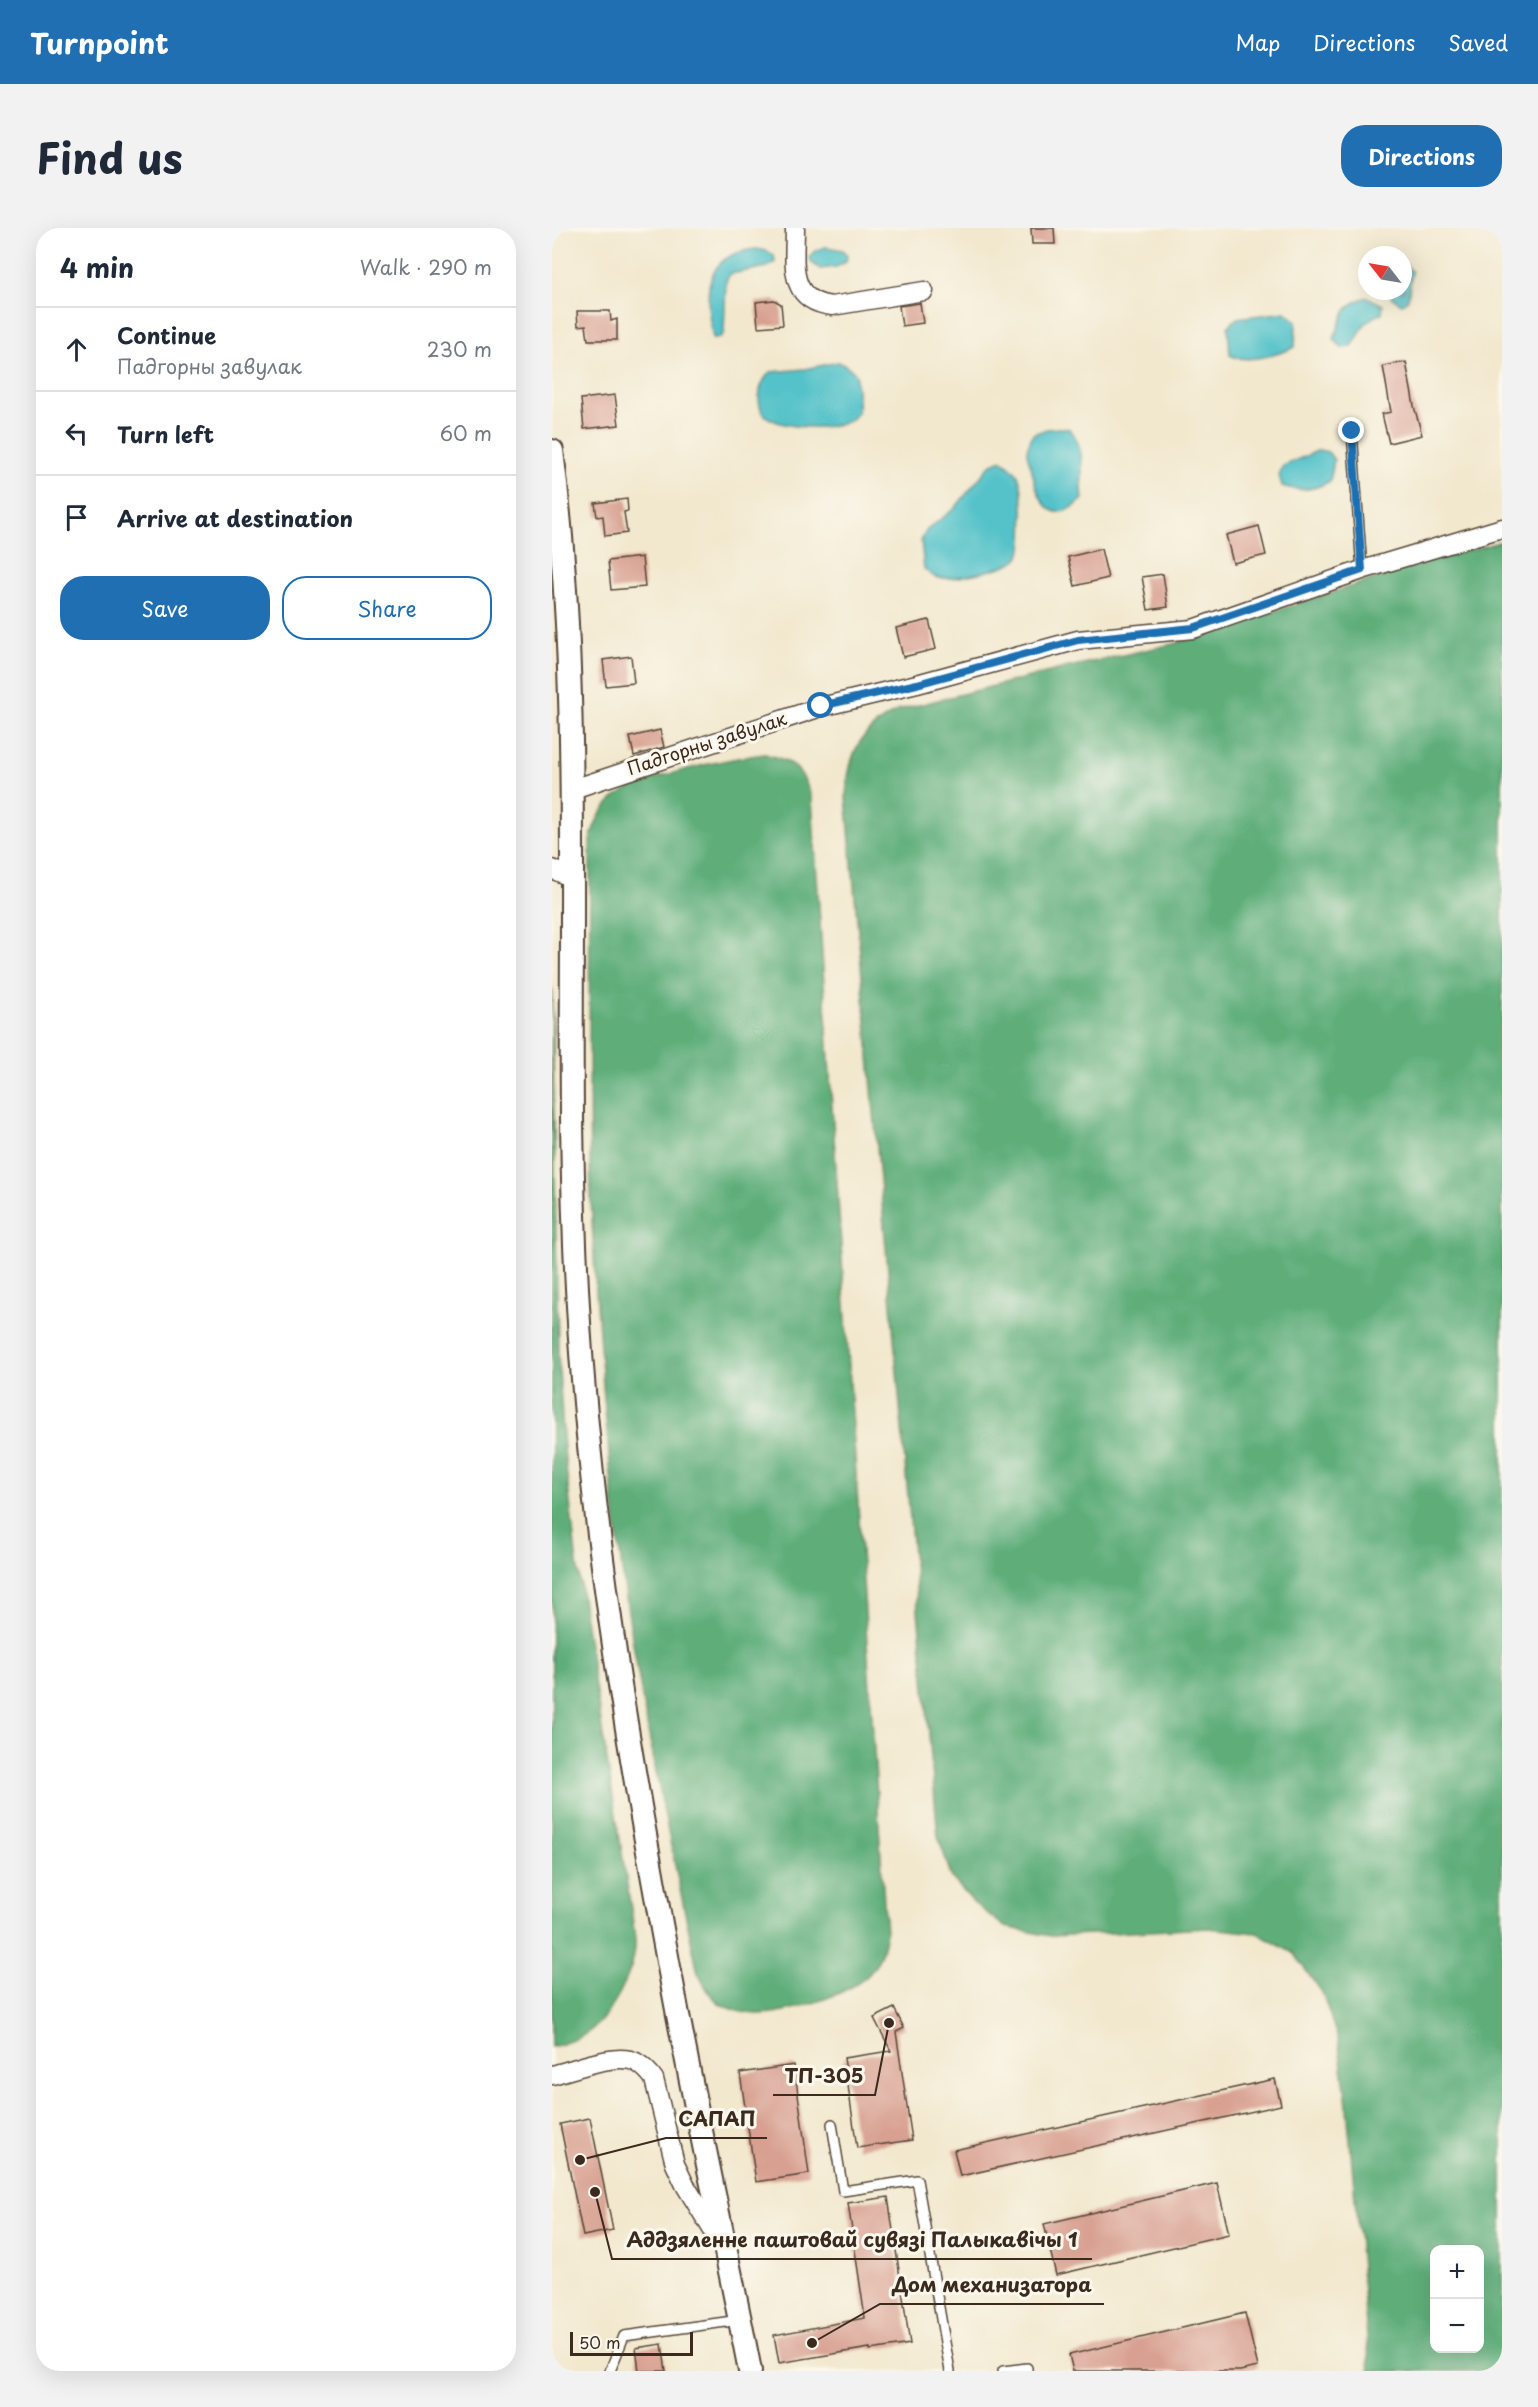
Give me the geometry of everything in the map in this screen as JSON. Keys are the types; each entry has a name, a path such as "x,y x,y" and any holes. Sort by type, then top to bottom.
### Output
{"street":[{"path":"795,228 797,285 808,298 820,304 832,306 924,291"},
{"path":"552,451 565,571 573,789 562,874 578,1304 588,1438 599,1540 620,1688 675,2002 750,2371"},
{"name":"Падгорны завулак","path":"573,789 821,706 917,684 1078,640 1193,628 1362,570 1502,528"},
{"path":"552,2075 608,2060 622,2059 636,2061 646,2070 654,2079 675,2164 684,2186 728,2256"}],"lane":[{"path":"1352,431 1362,570"},
{"path":"832,2124 843,2191 917,2180 950,2371"},
{"path":"610,2371 624,2336 740,2320"},
{"path":"1003,2371 1027,2368 1027,2371"}],"green space":[{"path":"1502,541 1502,2371 1370,2371 1346,2096 1338,2039 1322,1992 1293,1953 1257,1933 1209,1928 1051,1936 1005,1927 974,1903 952,1878 938,1836 846,796 847,780 854,755 865,735 874,726 899,710 1065,668 1177,643 1423,563"},
{"path":"765,754 784,760 797,769 806,782 812,800 886,1933 876,1965 860,1982 816,2002 784,2011 758,2014 737,2011 719,2003 707,1989 698,1973 637,1670 619,1548 601,1367 593,1247 589,1126 590,840 601,813 612,800 624,792 662,776 684,770"},
{"path":"552,988 558,1352 564,1449 576,1556 635,1944 630,1969 620,1993 599,2023 587,2033 552,2047"}],"water":[{"path":"826,247 843,250 847,255 846,262 836,267 820,269 812,263 809,257 817,250"},
{"path":"756,249 774,255 775,262 767,267 730,274 726,281 724,332 720,338 713,338 708,292 716,268 725,259 738,252"},
{"path":"1359,300 1373,300 1383,305 1382,313 1364,325 1351,347 1342,348 1334,339 1344,313"},
{"path":"1286,312 1296,321 1295,347 1254,359 1237,358 1230,355 1228,327 1237,318"},
{"path":"838,362 856,374 858,411 852,418 842,423 813,427 783,424 764,414 759,393 762,383 770,372 805,369"},
{"path":"1047,429 1070,429 1079,446 1083,499 1072,508 1062,512 1054,511 1042,501 1027,452 1033,434"},
{"path":"1319,450 1328,452 1334,460 1330,481 1307,489 1282,486 1279,475 1283,466"},
{"path":"1001,460 1015,471 1020,482 1023,504 1023,542 1019,557 1004,565 979,573 952,578 934,576 924,569 921,540 927,530 955,508 990,465"}],"building":[{"path":"1031,228 1054,228 1055,244 1032,244"},
{"path":"774,300 781,304 783,325 758,327 756,302"},
{"path":"920,303 923,323 902,326 899,306"},
{"path":"577,311 610,311 611,321 617,319 617,340 588,340 586,325 578,326"},
{"path":"1406,362 1422,435 1389,443 1382,414 1391,412 1383,366"},
{"path":"615,395 619,425 584,429 581,399"},
{"path":"627,499 628,511 624,512 627,533 605,536 603,516 597,517 595,503"},
{"path":"1259,526 1266,555 1233,563 1226,535"},
{"path":"1101,549 1108,578 1075,586 1068,557"},
{"path":"642,557 645,587 611,590 608,561"},
{"path":"1163,574 1168,607 1148,610 1142,577"},
{"path":"929,620 936,649 903,657 896,628"},
{"path":"631,656 634,683 606,686 603,660"},
{"path":"660,730 664,747 634,756 630,737"},
{"path":"894,2008 904,2028 896,2032 912,2140 857,2148 844,2058 891,2051 874,2018"},
{"path":"794,2065 809,2174 756,2182 740,2073"},
{"path":"1275,2079 1281,2105 960,2176 954,2150"},
{"path":"590,2118 613,2230 583,2236 560,2124"},
{"path":"1217,2183 1229,2234 1056,2275 1044,2224"},
{"path":"888,2197 910,2344 779,2363 774,2335 865,2318 848,2203"},
{"path":"1245,2313 1258,2367 1240,2371 1073,2371 1069,2355"},
{"path":"662,2344 666,2371 639,2371 636,2348"}],"place":[{"name":"ТП-305","path":"889,2023"},
{"name":"САПАП","path":"580,2160"},
{"name":"Аддзяленне паштовай сувязі Палыкавічы 1","path":"595,2192"},
{"name":"Дом механизатора","path":"812,2343"}],"route":[{"path":"821,706 917,684 1078,640 1193,628 1362,570 1352,431"}]}
